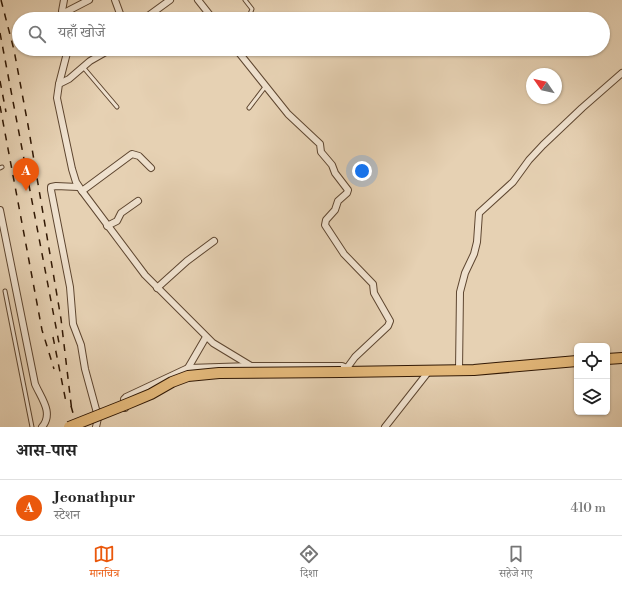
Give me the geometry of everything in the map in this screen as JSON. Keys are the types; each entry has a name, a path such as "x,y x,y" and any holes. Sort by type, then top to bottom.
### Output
{"main road":[{"path":"610,359 622,358"},
{"path":"69,427 151,394 172,382 188,376 219,373 459,370 574,361"}],"street":[{"path":"63,12 64,0"},
{"path":"71,12 89,0"},
{"path":"115,0 119,12"},
{"path":"154,12 170,0"},
{"path":"198,0 207,12"},
{"path":"66,56 57,98 72,169 80,189 136,264 157,288 206,337 251,366"},
{"path":"59,84 69,79 90,61 98,56"},
{"path":"242,56 292,118 320,144 321,152 332,165 335,173 348,189 348,192 338,201 335,210 326,220 326,225 344,254 372,282 374,293 390,321 388,326 356,357 346,371 341,376 195,378 176,384 128,409 124,408 123,402 126,397 188,368 342,366 346,371"},
{"path":"459,370 460,292 465,273 474,254 477,242 479,213 512,182 543,145 622,73"},
{"path":"96,427 98,418 85,369 81,345 73,324 70,288 50,190 51,187 56,186 80,189 132,154 139,156 151,168"},
{"path":"107,226 117,220 121,213 138,201"},
{"path":"0,210 35,384 46,408 48,417 43,427"},
{"path":"157,288 214,241"},
{"path":"188,368 206,337"},
{"path":"386,427 430,371"}],"lane":[{"path":"245,0 252,9 251,12"},
{"path":"83,67 117,107"},
{"path":"249,108 266,87"},
{"path":"5,291 32,427"}],"railway":[{"path":"1,0 12,42"},
{"path":"0,33 59,343"},
{"path":"15,56 61,319 72,412"},
{"path":"0,81 6,112"},
{"path":"0,106 42,330 54,369"},
{"path":"53,337 66,402"},
{"path":"71,406 77,427"}],"place":[{"name":"Jeonathpur","path":"26,191"}]}
